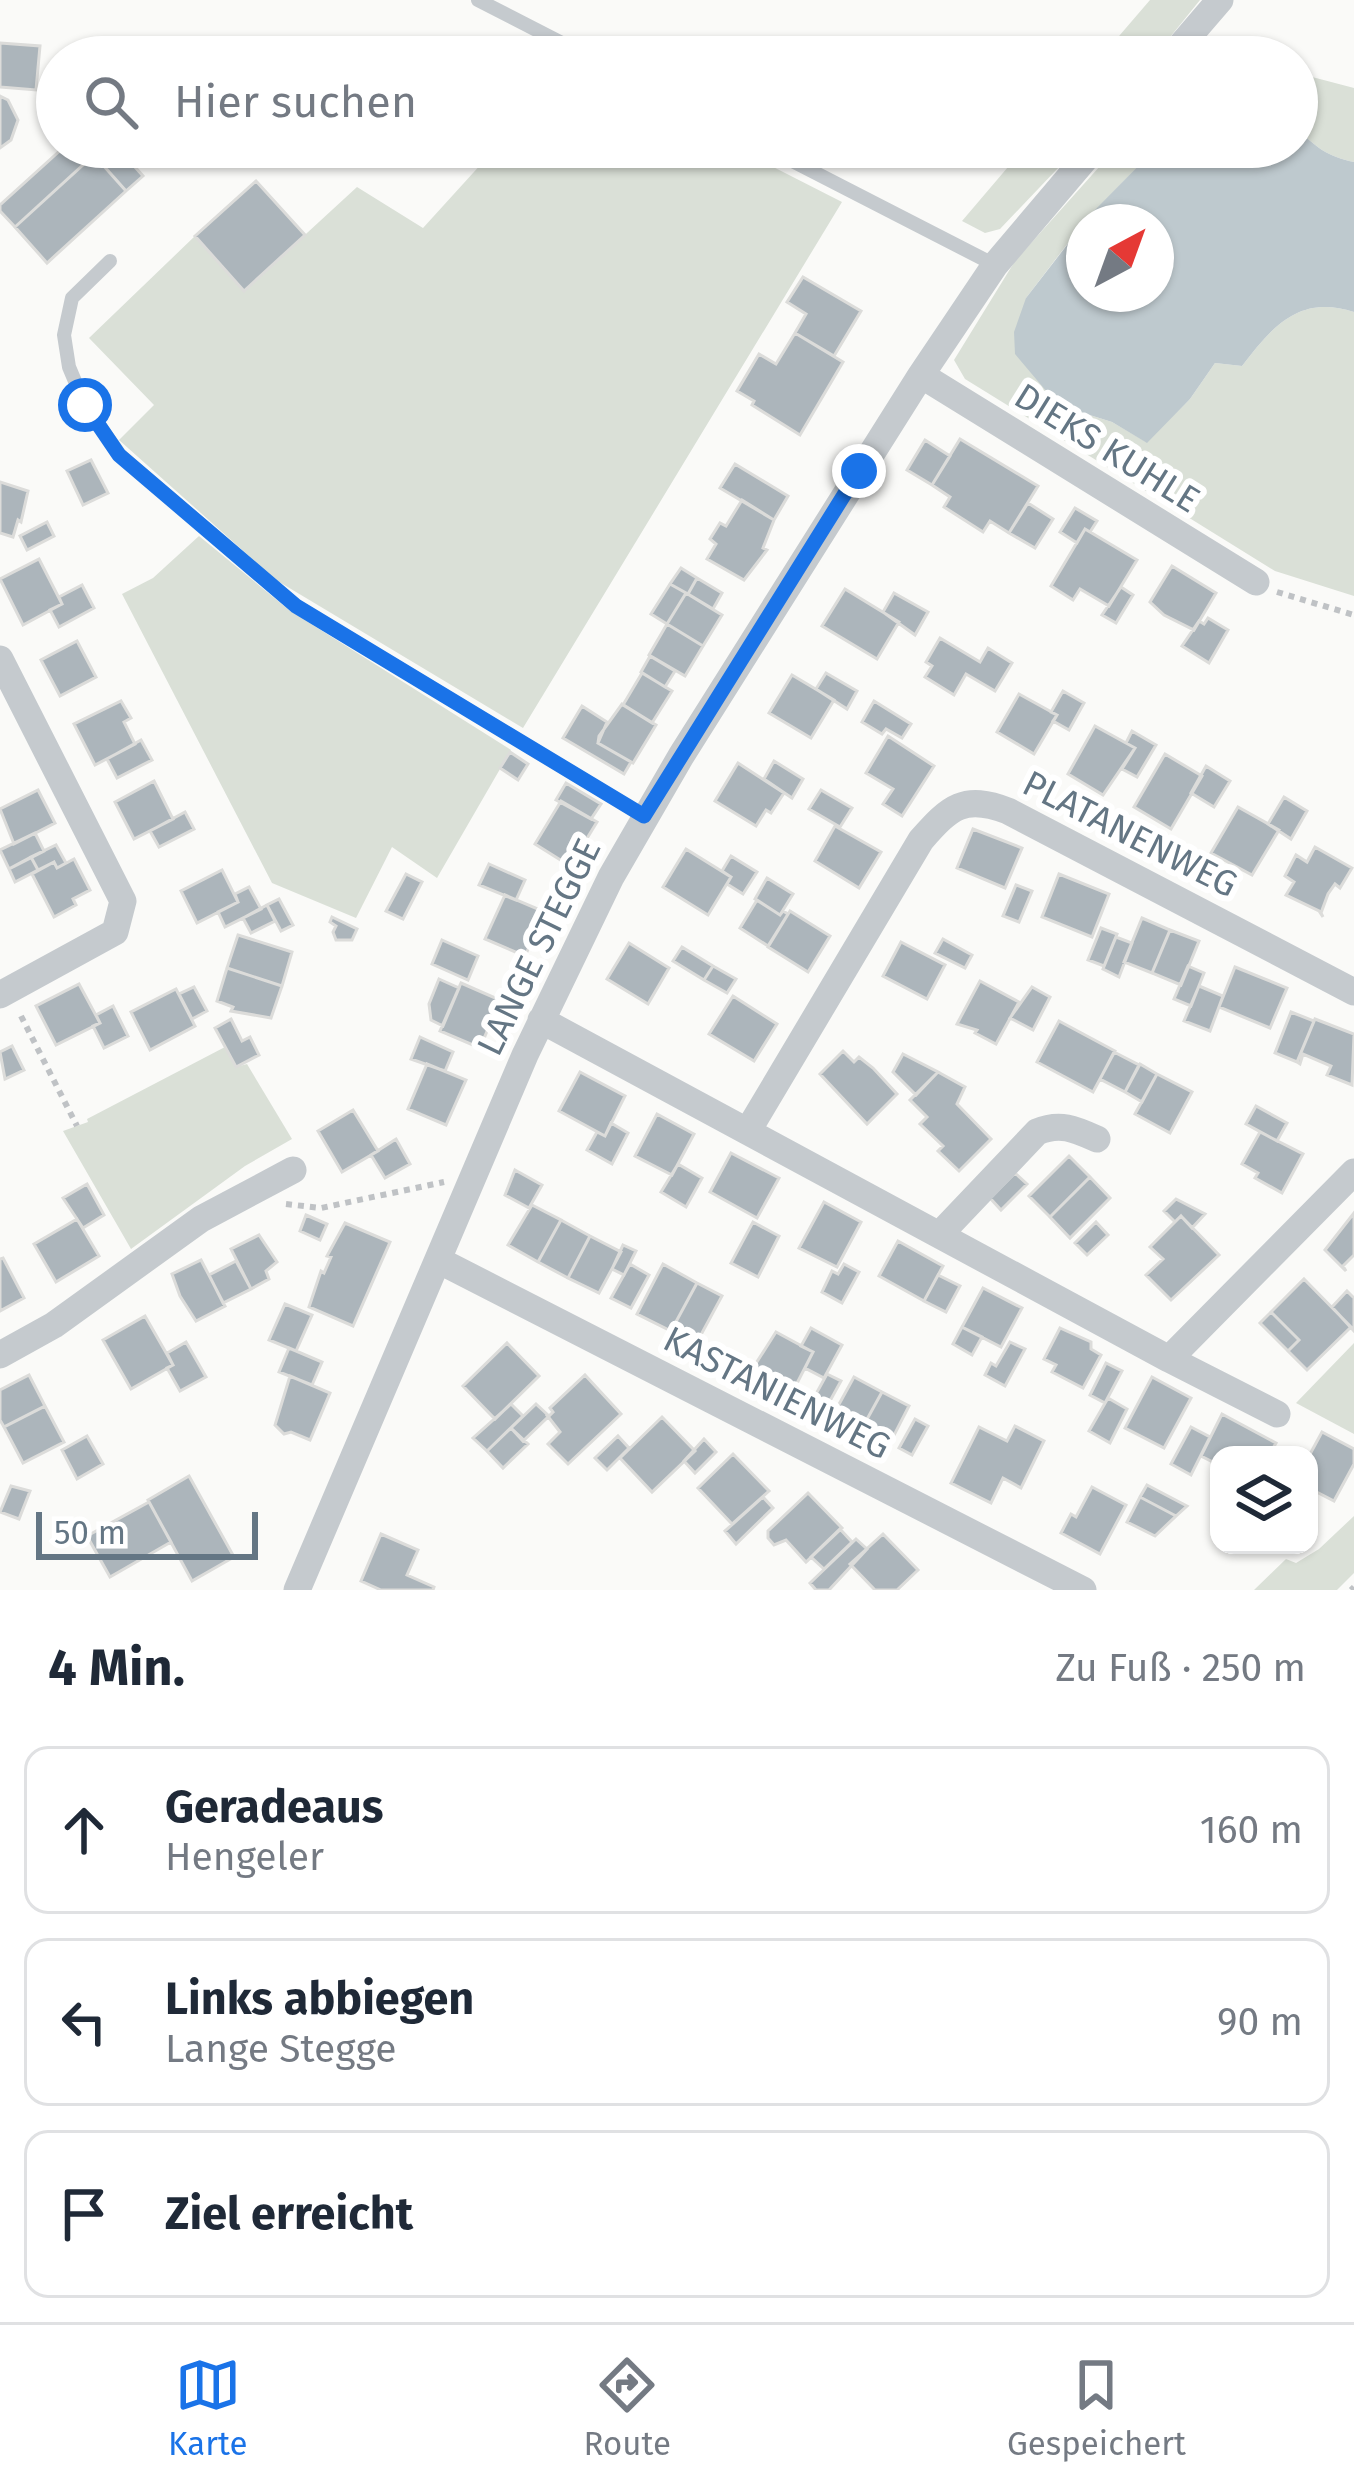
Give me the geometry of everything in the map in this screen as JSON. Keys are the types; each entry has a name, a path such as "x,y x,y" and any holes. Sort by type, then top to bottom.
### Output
{"street":[{"path":"1189,36 1220,0"},
{"name":"LANGE STEGGE","path":"297,1590 541,1020 644,816 921,375 995,265 1077,168"},
{"name":"DIEKS KUHLE","path":"921,375 1256,582"},
{"path":"0,659 123,901 115,932 4,993"},
{"name":"PLATANENWEG","path":"749,1129 921,840 947,810 981,801 1354,992"},
{"path":"541,1020 1276,1414"},
{"path":"941,1233 1037,1132 1056,1125 1096,1139"},
{"path":"0,1355 54,1325 201,1219 293,1170"},
{"path":"1169,1359 1354,1172"},
{"name":"KASTANIENWEG","path":"438,1260 1083,1590"}],"lane":[{"path":"478,0 548,36"},
{"path":"806,168 995,265"},
{"path":"110,261 72,298 64,335 69,367 85,405 119,455 296,606 644,816"}],"path":[{"path":"1256,582 1283,595 1354,615"},
{"path":"4,993 77,1126"},
{"path":"258,1189 284,1204 321,1208 439,1184 476,1171"}],"shaded area":[{"path":"1150,0 1200,0 1171,36 1119,36"},
{"path":"1318,79 1354,88 1354,162 1318,147"},
{"path":"1318,147 1354,162 1354,312 1318,307 1302,311 1276,327 1242,366 1215,363 1190,399 1147,443 1112,422 1058,405 1015,354 1014,332 1026,298 1066,246 1066,312 1174,312 1174,204 1101,204 1136,168 1318,168"},
{"path":"478,168 775,168 842,202 523,728 276,580 119,440 154,405 89,338 195,236 245,290 357,187 423,228"},
{"path":"1007,168 1058,168 1000,229 985,233 962,221"},
{"path":"1098,168 1137,168 1102,204 1066,204 1066,246 1026,298 1058,405 1112,422 1146,442 1190,399 1215,363 1242,366 1276,327 1302,311 1318,307 1354,312 1354,596 1275,571 965,379 954,360 1015,261"},
{"path":"199,536 289,610 511,750 437,878 392,847 356,918 272,883 122,594 153,578"},
{"path":"225,1047 236,1067 247,1064 292,1139 245,1166 131,1249 63,1131"},
{"path":"1354,1343 1354,1434 1296,1403"},
{"path":"1354,1516 1354,1573 1337,1590 1254,1590 1286,1559 1296,1563 1318,1554"}],"building":[{"path":"0,43 36,46 36,90 0,87"},
{"path":"0,96 8,100 18,120 11,140 0,148"},
{"path":"41,168 80,168 15,227 0,205"},
{"path":"80,168 106,168 126,191 47,263 15,227"},
{"path":"106,168 136,168 143,176 126,191"},
{"path":"256,181 305,235 244,291 195,236"},
{"path":"803,277 861,311 834,356 795,333 806,314 787,302"},
{"path":"795,333 843,362 800,435 737,391 759,354 776,364"},
{"path":"960,439 1038,486 1009,533 990,521 983,532 944,507 950,497 932,485"},
{"path":"925,440 950,456 932,485 907,470"},
{"path":"91,460 108,493 83,505 67,471"},
{"path":"735,464 788,496 774,520 720,488"},
{"path":"0,482 28,491 13,537 0,533"},
{"path":"742,500 774,520 763,548 767,550 744,580 707,559 716,544 710,539 720,523 726,526"},
{"path":"1028,503 1053,519 1035,548 1009,533"},
{"path":"1075,508 1097,521 1077,543 1060,532"},
{"path":"47,522 54,536 27,550 20,536"},
{"path":"1085,529 1137,560 1109,606 1080,589 1073,600 1051,586"},
{"path":"39,559 62,604 23,625 0,579"},
{"path":"1172,566 1216,593 1194,630 1150,602"},
{"path":"681,568 697,578 688,594 670,584"},
{"path":"697,578 722,593 713,609 688,594"},
{"path":"670,584 686,593 667,624 651,614"},
{"path":"82,585 94,608 59,627 50,610 62,604 59,597"},
{"path":"1121,587 1133,595 1116,623 1102,615"},
{"path":"845,589 899,622 877,659 822,626"},
{"path":"686,593 722,615 703,646 667,624"},
{"path":"894,593 928,612 915,635 883,612"},
{"path":"1208,618 1228,630 1209,663 1182,646 1199,621 1204,624"},
{"path":"667,624 703,646 685,676 649,655"},
{"path":"940,638 980,662 988,648 1012,663 995,691 966,674 954,695 925,677 932,666 926,662"},
{"path":"77,641 96,677 60,696 41,660"},
{"path":"650,656 675,671 665,687 641,672"},
{"path":"642,673 672,691 652,723 623,705"},
{"path":"826,673 857,691 847,709 816,689"},
{"path":"792,675 834,700 811,738 769,713"},
{"path":"1063,691 1084,703 1069,730 1053,721 1057,715 1051,712"},
{"path":"1019,694 1057,715 1034,754 997,732"},
{"path":"121,701 131,718 124,722 135,744 95,765 74,724"},
{"path":"874,701 911,724 902,738 886,729 882,734 862,722"},
{"path":"622,704 656,725 633,763 598,743"},
{"path":"582,706 607,722 598,743 631,762 624,774 563,738"},
{"path":"1095,726 1135,748 1103,795 1068,774"},
{"path":"1132,731 1156,745 1137,777 1122,769 1135,748 1126,743"},
{"path":"888,736 934,766 902,816 883,804 893,789 866,773"},
{"path":"141,740 152,760 117,778 107,759"},
{"path":"510,752 528,764 518,780 500,768"},
{"path":"1165,754 1202,776 1171,829 1134,807"},
{"path":"774,761 803,779 792,798 764,779"},
{"path":"738,763 784,793 756,826 715,801"},
{"path":"1206,766 1230,781 1214,807 1191,793"},
{"path":"154,781 173,819 134,839 115,802"},
{"path":"566,783 601,804 591,819 556,800"},
{"path":"38,790 55,823 14,844 0,809"},
{"path":"821,790 852,808 840,827 809,809"},
{"path":"1284,797 1307,811 1291,839 1268,824"},
{"path":"561,801 597,822 570,866 535,844"},
{"path":"1238,807 1279,830 1252,875 1211,853"},
{"path":"185,812 194,829 159,847 150,831"},
{"path":"835,826 881,852 859,888 815,861"},
{"path":"973,829 1022,848 1005,888 957,868"},
{"path":"35,833 44,851 9,869 0,850"},
{"path":"56,845 66,863 57,868 54,862 38,870 31,857"},
{"path":"1315,847 1352,868 1340,888 1335,884 1328,894 1323,917 1286,895 1294,882 1285,876 1296,855 1307,862"},
{"path":"686,849 731,877 708,915 663,887"},
{"path":"731,856 757,872 743,894 727,884 731,877 722,871"},
{"path":"31,857 38,870 15,882 9,869"},
{"path":"74,859 90,890 73,899 76,905 54,917 32,874 54,862 57,868"},
{"path":"489,864 525,880 516,900 479,885"},
{"path":"222,870 238,902 197,923 181,891"},
{"path":"406,874 422,882 403,919 386,911"},
{"path":"1059,874 1109,894 1092,937 1042,917"},
{"path":"767,878 793,894 780,915 755,899"},
{"path":"1016,885 1032,891 1019,922 1003,916"},
{"path":"249,887 261,909 225,927 218,912 238,902 235,894"},
{"path":"505,895 545,912 525,956 485,939"},
{"path":"279,899 293,925 281,931 267,905"},
{"path":"757,900 780,915 788,914 768,946 740,928"},
{"path":"267,905 275,921 251,933 243,918"},
{"path":"790,911 830,936 808,972 768,947"},
{"path":"332,917 357,929 352,940 336,940"},
{"path":"1142,918 1170,930 1152,973 1124,962"},
{"path":"1101,928 1117,934 1104,966 1088,960"},
{"path":"1170,930 1199,941 1181,985 1152,973"},
{"path":"238,935 292,952 282,986 227,968"},
{"path":"1116,937 1132,943 1119,977 1103,969"},
{"path":"943,939 972,955 965,968 935,953"},
{"path":"442,940 478,956 468,980 432,964"},
{"path":"901,942 945,965 927,999 883,976"},
{"path":"629,943 669,968 648,1004 607,979"},
{"path":"682,947 713,966 704,980 673,961"},
{"path":"713,966 736,979 727,993 704,980"},
{"path":"1188,966 1204,973 1191,1006 1174,999"},
{"path":"1235,967 1287,988 1270,1028 1219,1007"},
{"path":"227,968 282,986 271,1018 231,1011 233,1007 217,1001"},
{"path":"439,979 459,988 443,1026 431,1020 429,1004"},
{"path":"980,981 1019,1002 996,1044 975,1033 977,1030 957,1024"},
{"path":"461,983 500,1000 480,1048 440,1031"},
{"path":"79,984 100,1023 56,1045 36,1006"},
{"path":"1199,986 1223,996 1210,1031 1184,1021"},
{"path":"194,987 207,1011 192,1019 179,994"},
{"path":"1032,987 1050,997 1033,1030 1010,1018"},
{"path":"176,989 195,1026 150,1050 131,1012"},
{"path":"733,996 777,1024 754,1061 709,1034"},
{"path":"113,1006 128,1036 104,1048 93,1026 100,1023 96,1015"},
{"path":"1291,1012 1314,1021 1297,1062 1275,1053"},
{"path":"231,1019 242,1041 250,1037 259,1055 236,1067 215,1028"},
{"path":"1315,1019 1354,1034 1352,1085 1327,1075 1331,1066 1303,1054 1297,1062"},
{"path":"1059,1021 1115,1051 1093,1092 1037,1062"},
{"path":"420,1037 453,1052 445,1071 411,1059"},
{"path":"12,1046 24,1070 5,1079 0,1052"},
{"path":"843,1051 854,1062 859,1057 873,1068 897,1094 867,1124 820,1074"},
{"path":"1114,1052 1139,1065 1125,1092 1100,1079"},
{"path":"903,1054 938,1072 916,1095 893,1072"},
{"path":"427,1064 466,1080 446,1125 408,1109"},
{"path":"1140,1064 1157,1074 1142,1102 1125,1092"},
{"path":"580,1072 625,1096 605,1136 559,1111"},
{"path":"938,1072 965,1087 957,1104 991,1139 959,1171 938,1151 943,1146 920,1124 927,1117 910,1100"},
{"path":"1157,1074 1192,1092 1170,1133 1135,1114"},
{"path":"1256,1106 1287,1123 1277,1141 1246,1124"},
{"path":"353,1110 378,1151 342,1172 318,1131"},
{"path":"657,1114 694,1134 672,1175 635,1156"},
{"path":"611,1123 628,1133 612,1164 587,1150 597,1132 605,1136"},
{"path":"1260,1132 1303,1154 1282,1193 1255,1178 1258,1173 1242,1164"},
{"path":"396,1139 410,1164 385,1178 371,1155"},
{"path":"731,1153 779,1178 757,1218 710,1192"},
{"path":"1069,1156 1090,1177 1050,1217 1029,1196"},
{"path":"678,1164 702,1178 686,1207 661,1192"},
{"path":"515,1170 542,1185 529,1208 505,1195"},
{"path":"1015,1173 1027,1184 1001,1210 990,1198"},
{"path":"1090,1177 1110,1198 1070,1238 1050,1217"},
{"path":"87,1184 104,1215 83,1228 63,1198"},
{"path":"1176,1199 1205,1214 1192,1228 1181,1216 1175,1222 1164,1211"},
{"path":"824,1202 861,1222 837,1267 799,1248"},
{"path":"532,1205 561,1220 538,1262 508,1245"},
{"path":"1354,1213 1354,1255 1343,1266 1346,1271 1325,1250"},
{"path":"306,1215 327,1224 320,1240 300,1231"},
{"path":"1181,1216 1219,1255 1171,1300 1146,1275 1163,1259 1150,1247"},
{"path":"77,1219 99,1256 56,1282 34,1244"},
{"path":"561,1220 590,1236 568,1278 538,1262"},
{"path":"753,1222 779,1236 758,1277 731,1263"},
{"path":"1096,1222 1108,1235 1087,1255 1075,1243"},
{"path":"345,1223 390,1242 353,1326 309,1307"},
{"path":"259,1235 277,1262 266,1271 269,1279 251,1289 231,1249"},
{"path":"590,1236 621,1252 599,1293 568,1278"},
{"path":"898,1241 943,1266 924,1301 879,1276"},
{"path":"623,1245 636,1251 624,1275 612,1269"},
{"path":"0,1259 24,1298 0,1311"},
{"path":"201,1260 225,1306 196,1321 172,1274"},
{"path":"236,1261 251,1289 223,1303 209,1275"},
{"path":"630,1264 649,1275 631,1308 611,1298"},
{"path":"663,1264 697,1283 671,1331 637,1314"},
{"path":"844,1264 859,1272 842,1303 822,1292 832,1271 838,1274"},
{"path":"938,1275 960,1286 946,1312 924,1301"},
{"path":"1304,1279 1351,1327 1307,1370 1288,1351 1299,1340 1271,1312"},
{"path":"697,1283 722,1296 696,1344 671,1331"},
{"path":"983,1288 1022,1308 1001,1347 962,1327"},
{"path":"1347,1291 1354,1298 1354,1331 1332,1307"},
{"path":"285,1304 312,1315 296,1351 269,1340"},
{"path":"1271,1312 1299,1340 1288,1351 1260,1323"},
{"path":"145,1316 173,1365 131,1389 103,1340"},
{"path":"962,1327 982,1337 972,1355 953,1344"},
{"path":"811,1328 842,1345 824,1378 805,1368 813,1352 801,1346"},
{"path":"1060,1328 1091,1342 1091,1349 1101,1355 1083,1388 1052,1372 1056,1365 1044,1359"},
{"path":"776,1332 813,1352 791,1395 753,1375"},
{"path":"186,1342 206,1377 180,1391 167,1368 173,1365 167,1353"},
{"path":"1010,1342 1025,1349 1005,1386 985,1375"},
{"path":"507,1343 539,1376 495,1419 463,1386"},
{"path":"289,1348 322,1362 312,1385 279,1372"},
{"path":"1106,1363 1122,1371 1105,1403 1090,1395"},
{"path":"827,1374 841,1381 825,1410 811,1403"},
{"path":"29,1375 45,1406 4,1427 0,1390"},
{"path":"585,1375 621,1414 568,1464 548,1444 560,1432 546,1414"},
{"path":"290,1376 330,1393 310,1440 284,1434 275,1425"},
{"path":"854,1377 882,1392 860,1432 832,1417"},
{"path":"1152,1377 1191,1398 1164,1448 1125,1428"},
{"path":"882,1392 909,1406 888,1447 860,1432"},
{"path":"1108,1398 1127,1409 1110,1443 1089,1431"},
{"path":"511,1404 523,1416 487,1451 473,1438"},
{"path":"536,1404 549,1416 523,1441 511,1428"},
{"path":"45,1406 64,1442 23,1463 4,1427"},
{"path":"1222,1414 1276,1443 1210,1446 1210,1460 1201,1456"},
{"path":"662,1417 695,1451 652,1492 620,1458"},
{"path":"915,1419 928,1426 912,1455 899,1448"},
{"path":"1015,1426 1044,1441 1021,1488 1003,1478 991,1503 951,1483 979,1427 1007,1441"},
{"path":"1191,1427 1210,1437 1191,1475 1171,1464"},
{"path":"511,1428 528,1444 503,1468 487,1451"},
{"path":"1322,1432 1354,1449 1354,1464 1334,1501 1318,1493 1314,1446"},
{"path":"87,1436 103,1464 77,1479 62,1450"},
{"path":"618,1436 629,1448 607,1470 595,1458"},
{"path":"704,1439 716,1452 695,1473 684,1461"},
{"path":"733,1454 769,1491 732,1524 698,1488"},
{"path":"189,1476 234,1557 192,1581 148,1500"},
{"path":"1147,1485 1187,1506 1176,1516 1140,1497"},
{"path":"11,1486 30,1491 19,1519 0,1512"},
{"path":"1092,1487 1126,1505 1100,1554 1061,1533"},
{"path":"808,1493 842,1528 806,1562 786,1540 774,1545 768,1531"},
{"path":"763,1497 773,1508 736,1544 725,1531"},
{"path":"1140,1497 1176,1516 1155,1536 1127,1522"},
{"path":"149,1502 171,1542 110,1577 87,1536"},
{"path":"840,1529 852,1542 824,1569 811,1557"},
{"path":"381,1534 418,1550 407,1575 433,1590 381,1590 361,1581"},
{"path":"883,1534 918,1570 897,1590 875,1590 850,1564"},
{"path":"856,1539 867,1549 829,1590 816,1590 810,1583"}],"route":[{"path":"85,405 119,455 296,606 644,816 859,471"}]}
